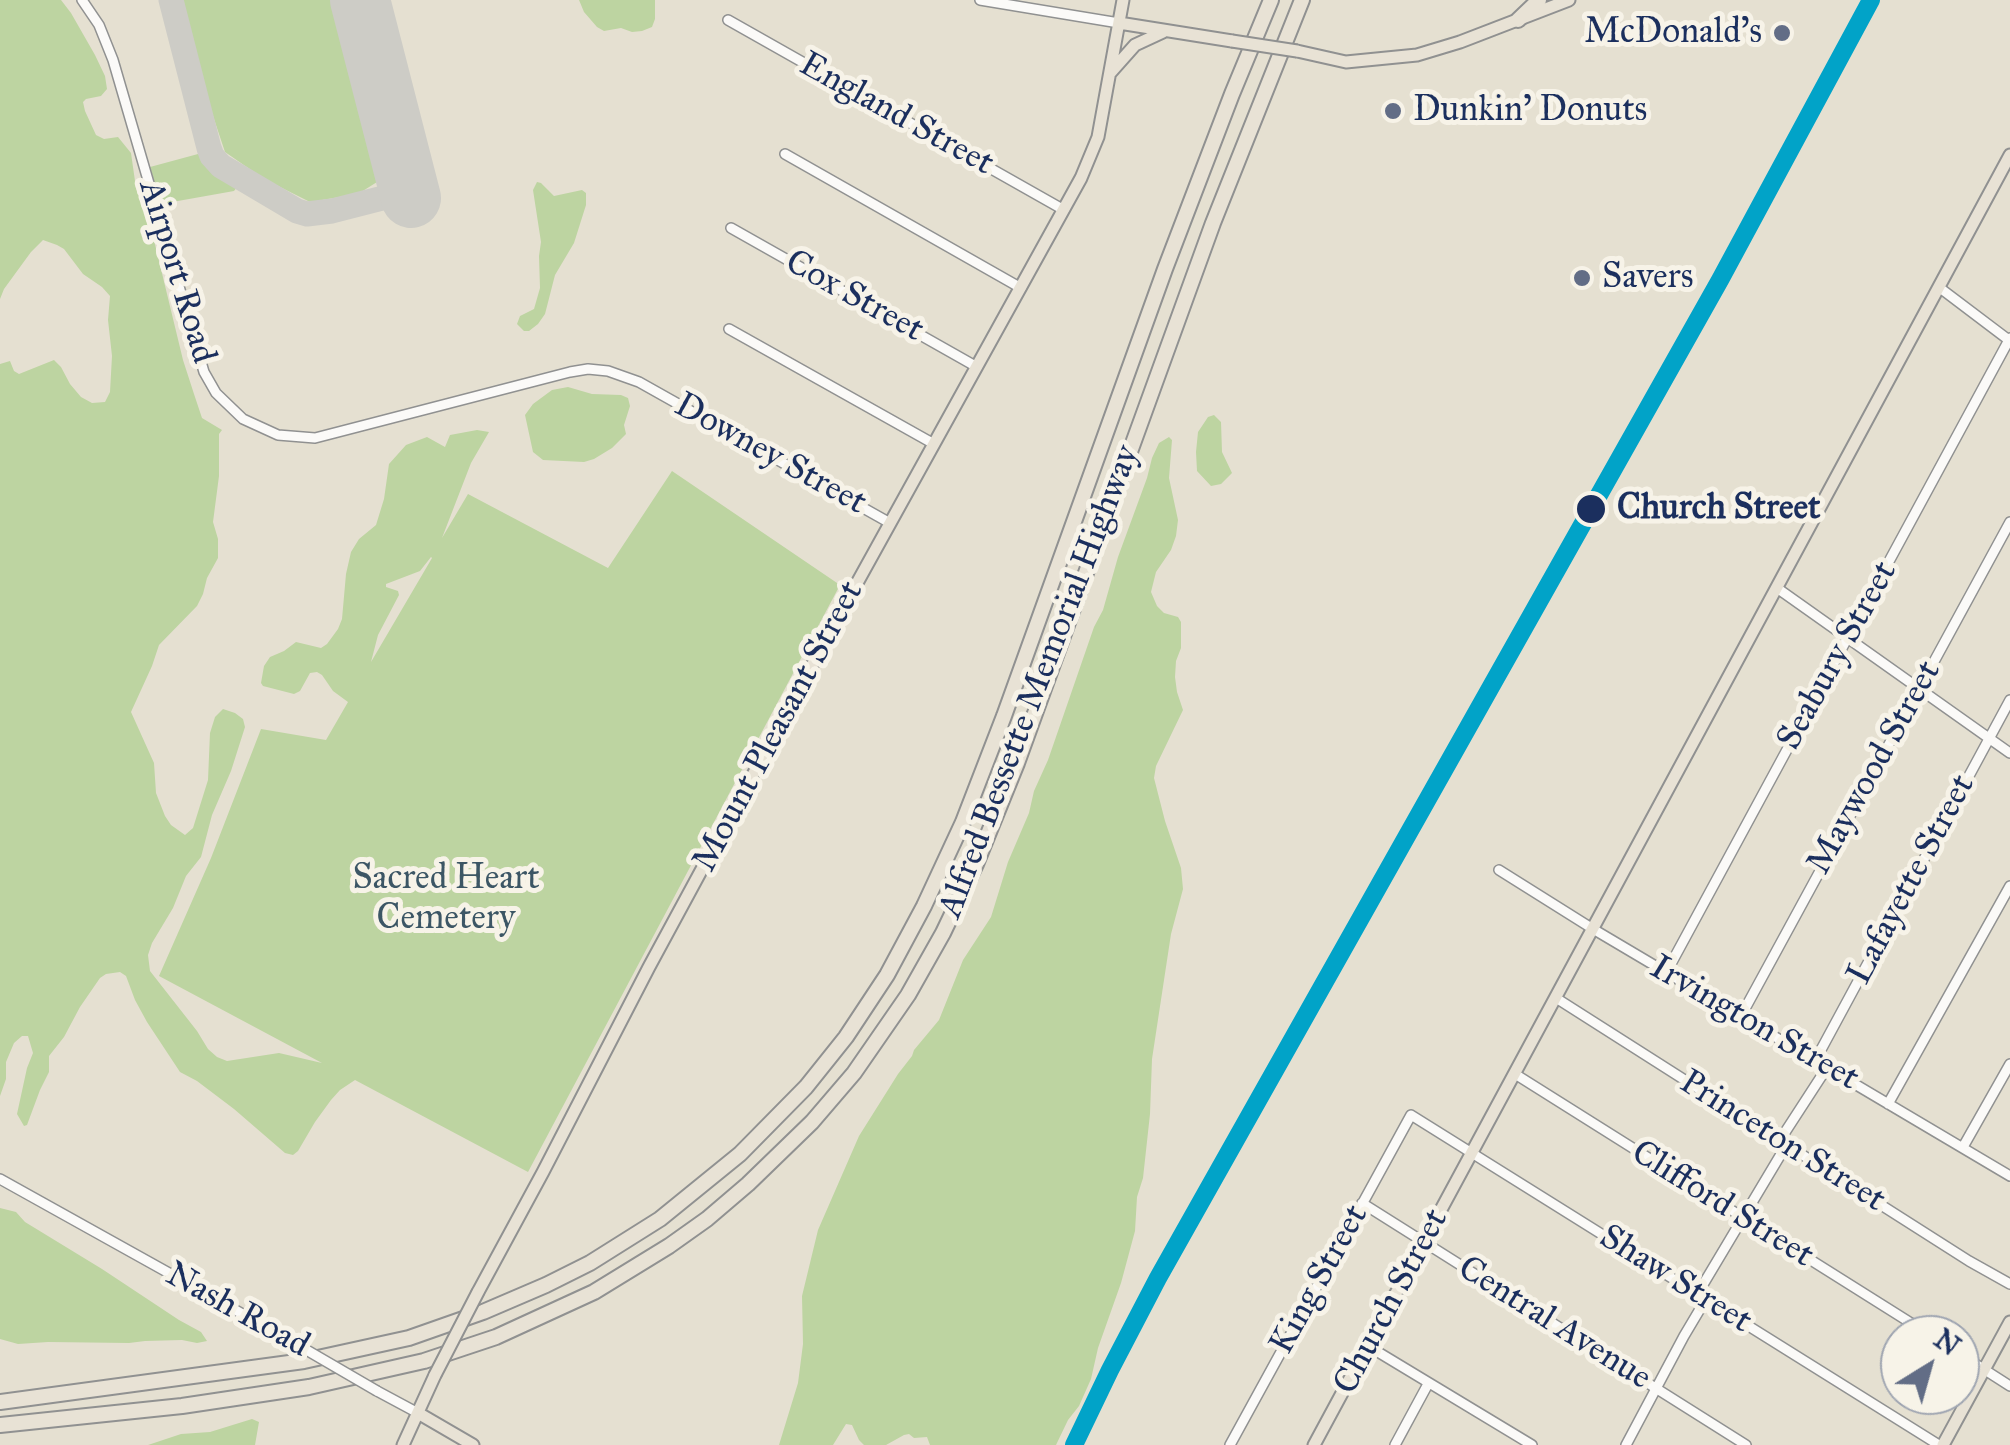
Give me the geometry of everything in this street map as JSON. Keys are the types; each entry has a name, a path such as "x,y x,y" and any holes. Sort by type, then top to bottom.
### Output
{"highway":[{"name":"Alfred Bessette Memorial Highway","path":"0,1425 298,1389 409,1365 496,1337 594,1292 669,1246 748,1184 812,1122 854,1072 908,995 938,944 981,852 1017,763 1206,241 1302,0"},
{"path":"1518,20 1539,0"},
{"name":"Alfred Bessette Memorial Highway","path":"0,1402 320,1358 409,1338 483,1312 565,1276 660,1219 740,1154 806,1087 846,1038 887,975 962,822 1165,269 1269,3"}],"main road":[{"name":"Mount Pleasant Street","path":"403,1445 435,1375 648,967 1095,148 1123,0"},
{"path":"1119,23 1346,62 1438,49 1569,0"},
{"path":"1109,75 1135,45 1167,31"},
{"name":"Church Street","path":"1314,1445 2010,155"},
{"path":"1941,1445 2010,1322"},
{"name":"Nash Road","path":"418,1413 473,1445"}],"street":[{"name":"Airport Road","path":"82,0 104,34 116,69 200,360 216,393 244,420 278,435 315,438 580,370 618,373 650,388"},
{"path":"980,0 1119,23"},
{"name":"England Street","path":"728,20 1064,210"},
{"path":"785,154 1021,288"},
{"name":"Cox Street","path":"730,228 978,367"},
{"path":"1940,288 2010,340"},
{"path":"728,328 934,444"},
{"name":"Seabury Street","path":"1666,973 2010,340"},
{"name":"Downey Street","path":"650,388 890,523"},
{"name":"Maywood Street","path":"1741,1016 2010,522"},
{"path":"1777,588 2010,753"},
{"name":"Lafayette Street","path":"1816,1060 2010,700"},
{"name":"Irvington Street","path":"1499,870 1593,930 2010,1176"},
{"path":"1888,1104 2010,886"},
{"name":"Princeton Street","path":"1556,998 2010,1284"},
{"path":"1962,1147 2010,1064"},
{"path":"1626,1445 1742,1217 1828,1066"},
{"name":"Clifford Street","path":"1514,1074 1898,1315"},
{"name":"Shaw Street","path":"1411,1115 1941,1445"},
{"name":"King Street","path":"1230,1445 1411,1115"},
{"name":"Nash Road","path":"0,1179 418,1413"},
{"name":"Central Avenue","path":"1362,1203 1746,1445"},
{"path":"1368,1346 1532,1445"},
{"path":"1980,1366 2010,1386"},
{"path":"1396,1445 1428,1384"}],"green space":[{"name":"Sacred Heart Cemetery","path":"0,0 61,0 105,76 107,89 101,96 83,102 85,111 96,135 104,139 118,137 131,153 136,188 152,232 194,394 202,418 222,430 213,522 218,558 197,606 159,645 131,712 154,763 156,793 165,816 185,835 193,828 208,780 210,733 215,717 223,709 243,719 245,727 212,815 201,857 186,876 148,955 150,971 208,1049 227,1061 279,1053 322,1063 159,976 211,858 261,729 326,740 348,702 317,672 310,673 294,694 263,686 264,666 270,657 296,642 321,648 338,629 351,552 376,525 389,464 406,445 427,437 445,447 450,435 489,432 471,463 442,538 468,494 608,568 672,471 840,585 528,1172 355,1080 331,1100 298,1151 293,1155 285,1153 234,1109 180,1072 147,1022 126,976 120,972 100,978 49,1056 49,1072 27,1125 17,1114 33,1053 28,1036 14,1043 0,1096 0,364 10,361 19,374 54,360 81,397 92,403 105,402 110,392 112,356 110,296 57,245 43,240 0,299","holes":["432,558 371,662 378,635 399,595 386,584 420,571"]},
{"path":"182,0 344,0 386,162 385,177 358,194 310,202 264,179 225,152"},
{"path":"579,0 655,0 655,19 652,27 642,31 604,31 584,12"},
{"path":"198,154 237,187 234,191 161,204 150,167"},
{"path":"537,182 554,196 582,190 586,193 586,205 574,243 555,275 545,314 538,324 524,331 517,324 520,316 534,309 540,288 541,242 533,190"},
{"path":"568,387 628,398 626,434 594,459 543,460 533,452 525,415 552,390"},
{"path":"1214,415 1221,422 1222,452 1232,473 1221,484 1211,486 1197,471 1196,452 1198,432"},
{"path":"1169,437 1169,478 1178,520 1171,550 1156,572 1151,592 1164,613 1178,617 1181,622 1175,677 1183,710 1154,778 1181,868 1183,889 1171,934 1152,1059 1150,1114 1135,1231 1091,1379 1056,1445 930,1445 927,1437 914,1438 909,1434 886,1445 864,1445 852,1425 846,1424 833,1445 779,1445 798,1383 803,1344 802,1296 818,1230 859,1136 914,1050 939,1020 963,960 991,917 1103,610 1152,458 1159,443"},
{"path":"0,1208 16,1212 25,1222 201,1332 207,1341 18,1344 0,1339"},
{"path":"252,1419 259,1422 255,1445 148,1445 181,1434 210,1432"}],"taxiway":[{"path":"171,0 209,148 221,166 307,214 410,191"}],"runway":[{"path":"360,0 411,198"}],"transit line":[{"path":"1074,1445 1158,1278 1720,280 1871,0"}],"place":[{"name":"McDonald's","path":"1782,33"},
{"name":"Dunkin' Donuts","path":"1393,111"},
{"name":"Savers","path":"1582,278"},
{"name":"Church Street","path":"1591,509"}]}
